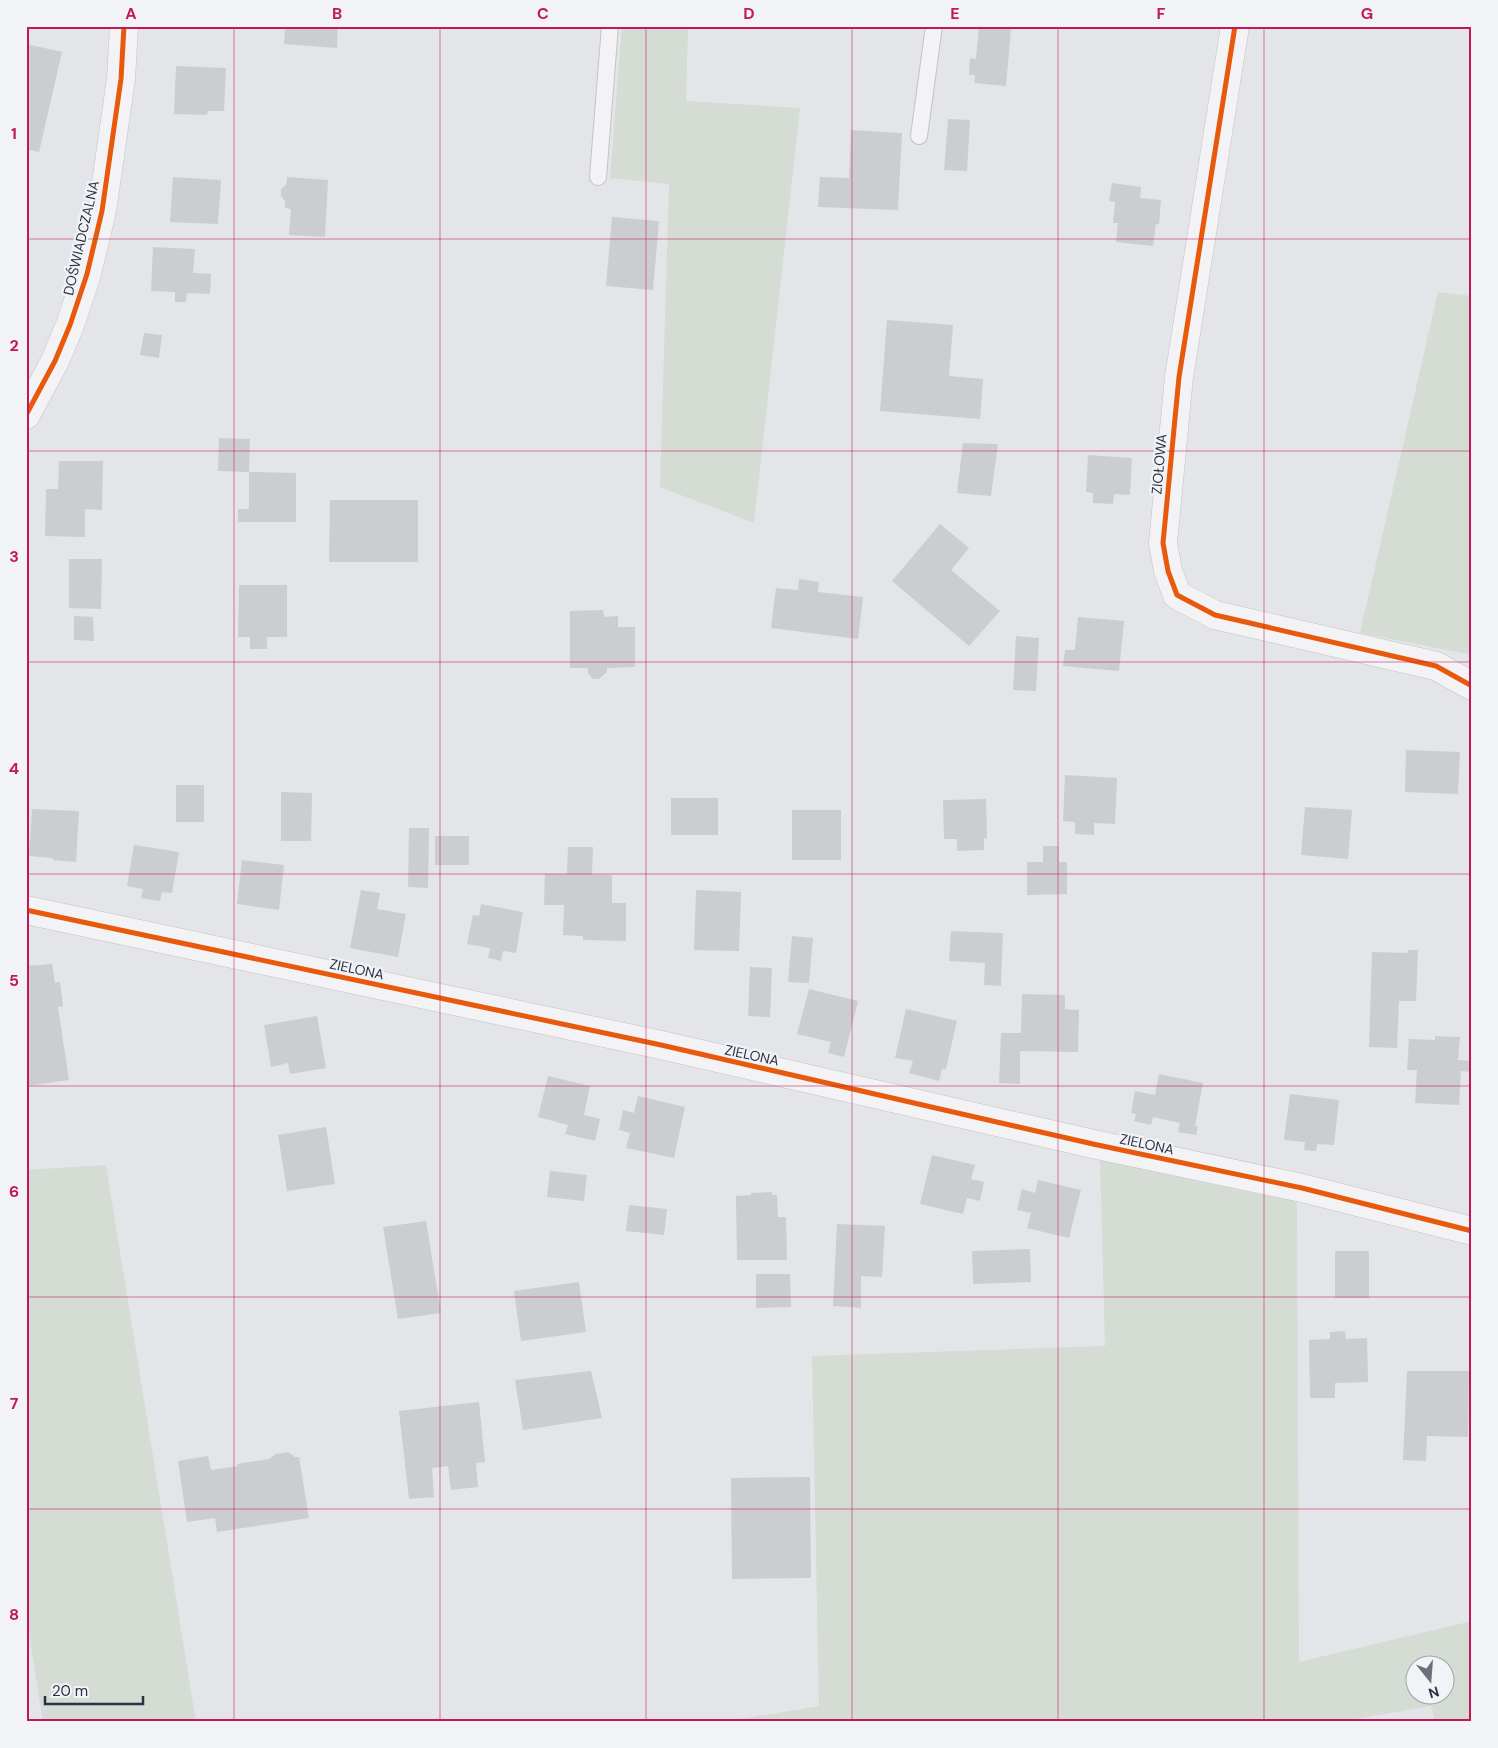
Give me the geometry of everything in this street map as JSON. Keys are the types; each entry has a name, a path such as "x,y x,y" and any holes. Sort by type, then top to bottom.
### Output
{"street":[{"name":"DOŚWIADCZALNA","path":"26,415 55,361 70,325 86,274 102,211 121,79 124,26"},
{"name":"ZIOŁOWA","path":"1235,26 1179,377 1163,543 1168,571 1177,595 1215,615 1436,666 1472,686"},
{"name":"ZIELONA","path":"26,910 651,1043 1093,1144 1302,1188 1472,1231"}],"lane":[{"path":"598,177 610,26"},
{"path":"919,136 934,26"}],"shaded area":[{"path":"622,26 688,26 686,101 800,108 754,523 660,487 669,184 610,178"},
{"path":"1438,292 1472,296 1472,655 1360,633"},
{"path":"1100,1160 1297,1202 1299,1662 1472,1621 1472,1722 1435,1722 1431,1706 1338,1722 722,1722 819,1706 812,1356 1105,1346"},
{"path":"106,1165 196,1722 43,1722 26,1615 26,1170"}],"building":[{"path":"285,26 338,26 337,48 284,44"},
{"path":"979,26 1011,29 1006,86 974,83 975,75 969,75 970,58 976,59"},
{"path":"26,44 62,52 39,152 26,149"},
{"path":"176,66 226,68 224,111 208,111 207,115 174,114"},
{"path":"948,119 970,120 967,171 944,170"},
{"path":"851,130 902,133 898,210 818,207 820,177 849,178"},
{"path":"173,177 221,180 218,224 170,222"},
{"path":"287,177 328,180 325,237 289,235 291,209 285,208 285,201 281,196 281,189 286,185"},
{"path":"1112,183 1141,187 1140,198 1161,200 1159,224 1156,224 1153,246 1116,242 1118,223 1113,223 1115,202 1109,201"},
{"path":"612,217 659,221 653,290 606,286"},
{"path":"153,247 195,249 193,273 211,274 210,294 187,293 186,302 175,302 175,292 151,291"},
{"path":"887,320 953,325 949,376 983,379 980,419 880,411"},
{"path":"144,333 162,335 159,358 140,355"},
{"path":"219,438 250,439 249,472 218,471"},
{"path":"963,443 998,444 991,496 957,493"},
{"path":"1088,455 1132,458 1130,495 1114,494 1113,504 1093,503 1093,493 1086,492"},
{"path":"59,461 103,461 102,510 85,509 85,537 45,536 46,489 58,489"},
{"path":"249,472 296,473 296,522 238,522 238,509 249,509"},
{"path":"330,500 418,500 418,562 329,562"},
{"path":"940,524 969,548 951,570 1000,611 969,646 892,581"},
{"path":"69,559 102,559 101,609 69,608"},
{"path":"799,579 819,582 818,592 863,597 858,639 771,628 776,588 798,590"},
{"path":"239,585 287,585 287,637 267,637 267,649 250,649 250,637 238,637"},
{"path":"603,610 604,617 618,616 618,627 635,627 635,667 607,668 607,672 599,679 593,679 588,673 588,668 570,668 570,611"},
{"path":"74,616 93,617 94,641 74,640"},
{"path":"1078,617 1124,621 1119,671 1063,666 1065,650 1075,650"},
{"path":"1016,636 1039,638 1036,691 1013,690"},
{"path":"1406,750 1460,752 1458,794 1405,792"},
{"path":"1065,775 1117,778 1115,824 1094,823 1094,835 1075,834 1075,822 1063,821"},
{"path":"176,785 204,785 204,822 176,822"},
{"path":"281,792 312,793 311,841 281,841"},
{"path":"671,798 718,798 718,835 671,835"},
{"path":"986,799 987,839 984,838 984,850 957,851 957,839 944,839 943,800"},
{"path":"1305,807 1352,810 1348,859 1301,855"},
{"path":"32,809 79,811 76,862 29,856"},
{"path":"792,810 841,810 841,860 792,860"},
{"path":"409,828 429,828 428,888 408,887"},
{"path":"435,836 469,836 469,865 435,865"},
{"path":"134,845 179,852 172,893 162,892 160,901 141,898 143,889 127,886"},
{"path":"1043,846 1059,846 1059,862 1067,862 1067,894 1027,895 1027,862 1043,862"},
{"path":"568,847 593,847 592,875 612,875 612,903 626,903 626,941 583,940 583,936 563,935 564,905 544,905 545,874 567,874"},
{"path":"242,860 284,865 279,910 237,904"},
{"path":"361,890 380,893 377,909 406,914 398,957 350,948"},
{"path":"696,890 741,892 739,951 694,950"},
{"path":"481,904 523,912 516,953 503,951 501,961 488,958 490,948 467,944 473,915 479,916"},
{"path":"951,931 1003,933 1001,986 984,985 985,963 949,961"},
{"path":"792,936 813,938 809,983 788,982"},
{"path":"1408,950 1418,950 1416,1001 1399,1001 1397,1048 1369,1047 1372,952 1407,953"},
{"path":"52,964 55,983 60,982 63,1006 58,1007 69,1080 26,1086 26,966"},
{"path":"750,967 772,968 770,1017 748,1016"},
{"path":"809,989 858,1001 844,1057 828,1053 831,1042 797,1034"},
{"path":"1022,994 1065,995 1065,1009 1079,1010 1078,1052 1020,1051 1020,1084 999,1083 1001,1033 1021,1033"},
{"path":"906,1009 957,1021 946,1069 942,1069 939,1081 909,1073 913,1061 895,1058"},
{"path":"317,1016 326,1068 290,1074 288,1063 271,1067 264,1025"},
{"path":"1435,1036 1460,1037 1458,1060 1472,1061 1472,1072 1461,1071 1459,1105 1415,1103 1417,1070 1407,1070 1409,1039 1435,1040"},
{"path":"1159,1074 1203,1083 1195,1126 1198,1126 1196,1135 1178,1132 1180,1123 1153,1117 1151,1125 1134,1121 1136,1114 1131,1113 1135,1091 1155,1095"},
{"path":"548,1076 590,1086 584,1115 600,1119 595,1141 565,1134 568,1125 538,1117"},
{"path":"1290,1094 1339,1100 1334,1145 1317,1144 1316,1151 1304,1150 1305,1142 1284,1140"},
{"path":"638,1096 685,1107 674,1158 626,1148 630,1133 619,1130 623,1110 634,1113"},
{"path":"326,1127 335,1184 287,1191 278,1135"},
{"path":"932,1155 975,1165 971,1179 984,1182 980,1201 967,1198 963,1214 920,1204"},
{"path":"550,1171 587,1175 584,1201 547,1197"},
{"path":"1038,1180 1081,1190 1069,1238 1027,1228 1031,1213 1017,1210 1022,1189 1035,1193"},
{"path":"772,1192 772,1195 777,1195 778,1217 786,1217 787,1260 737,1260 736,1196"},
{"path":"629,1205 667,1209 664,1235 626,1231"},
{"path":"426,1221 441,1313 398,1319 383,1227"},
{"path":"837,1224 885,1226 882,1277 861,1276 861,1308 833,1306"},
{"path":"1030,1249 1031,1282 973,1284 972,1251"},
{"path":"1335,1251 1369,1251 1369,1298 1335,1298"},
{"path":"756,1274 790,1274 791,1307 756,1308"},
{"path":"579,1282 586,1332 521,1341 514,1291"},
{"path":"1345,1331 1346,1339 1367,1338 1368,1382 1335,1383 1335,1398 1310,1398 1309,1340 1330,1339 1330,1332"},
{"path":"591,1371 602,1418 523,1430 515,1380"},
{"path":"1407,1371 1469,1371 1468,1437 1427,1436 1426,1461 1403,1460"},
{"path":"479,1402 485,1462 476,1463 478,1487 451,1490 448,1466 432,1468 434,1497 409,1499 399,1411"},
{"path":"288,1452 295,1457 299,1457 309,1518 217,1532 215,1518 187,1522 178,1461 208,1456 211,1470 269,1459 276,1454"},
{"path":"810,1477 811,1578 732,1579 731,1478"}],"cycle path":[{"path":"26,415 55,361 70,325 87,274 102,211 121,79 124,26"},
{"path":"1235,26 1179,377 1163,543 1168,571 1177,595 1215,615 1436,666 1472,686"},
{"path":"26,910 661,1045 1093,1144 1302,1188 1472,1231"}]}
